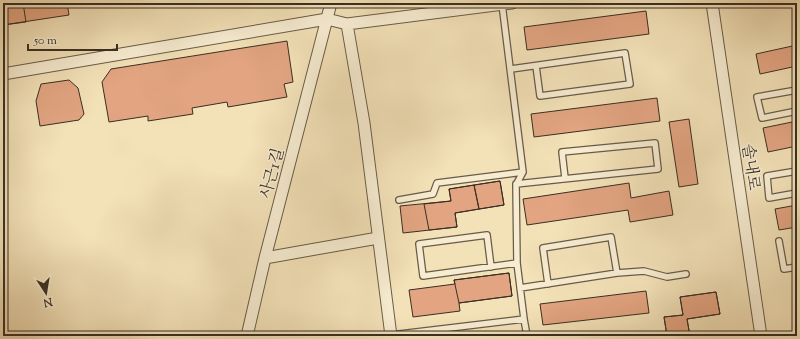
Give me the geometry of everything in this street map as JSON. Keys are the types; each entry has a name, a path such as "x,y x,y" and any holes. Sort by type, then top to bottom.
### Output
{"street":[{"name":"사근1길","path":"248,336 265,258 331,3"},
{"name":"솔내로","path":"712,3 761,336"},
{"path":"3,74 327,19 347,24 507,4"},
{"path":"347,24 364,123 391,336"},
{"path":"265,258 378,238"}],"lane":[{"path":"507,4 511,69 523,172 516,184 518,263 527,336"},
{"path":"511,69 625,53 630,84 540,96 536,66"},
{"path":"797,90 757,98 762,118 797,111"},
{"path":"516,184 658,169 655,143 562,152 565,178"},
{"path":"797,171 767,176 769,198 797,193"},
{"path":"399,200 433,194 437,183 523,172"},
{"path":"491,267 487,235 419,244 423,276 491,267 518,263"},
{"path":"548,284 543,248 612,237 617,273"},
{"path":"779,242 784,269 797,266"},
{"path":"520,288 617,273 644,271 667,277 686,274"},
{"path":"391,336 524,319"},
{"path":"790,336 797,334"}],"building":[{"path":"23,3 26,22 3,25 3,4"},
{"path":"67,3 69,15 3,25 3,4"},
{"path":"646,11 649,34 527,50 524,27"},
{"path":"287,41 293,82 284,84 287,97 228,107 227,102 192,108 193,114 148,121 148,116 109,122 102,82 111,69"},
{"path":"797,45 797,66 760,74 756,54"},
{"path":"69,80 78,88 84,114 79,120 40,126 36,101 41,84"},
{"path":"657,98 660,121 534,137 531,114"},
{"path":"689,119 698,184 679,187 669,122"},
{"path":"797,121 797,146 768,152 763,128"},
{"path":"500,181 504,205 455,213 457,227 403,233 400,206 451,201 449,189"},
{"path":"500,181 504,205 479,209 474,185"},
{"path":"629,183 631,198 669,191 673,215 630,222 628,210 527,225 523,199"},
{"path":"474,185 479,209 455,213 457,227 429,230 424,204 451,201 449,189"},
{"path":"797,205 797,227 779,230 775,209"},
{"path":"509,273 512,296 459,303 460,311 413,317 409,290 455,284 454,280"},
{"path":"509,273 512,296 459,303 454,280"},
{"path":"646,291 649,313 543,325 540,304"},
{"path":"716,292 720,314 687,319 690,336 667,336 664,317 683,315 680,297"},
{"path":"716,292 720,314 687,319 690,336 667,336 664,317 683,315 680,297"}]}
